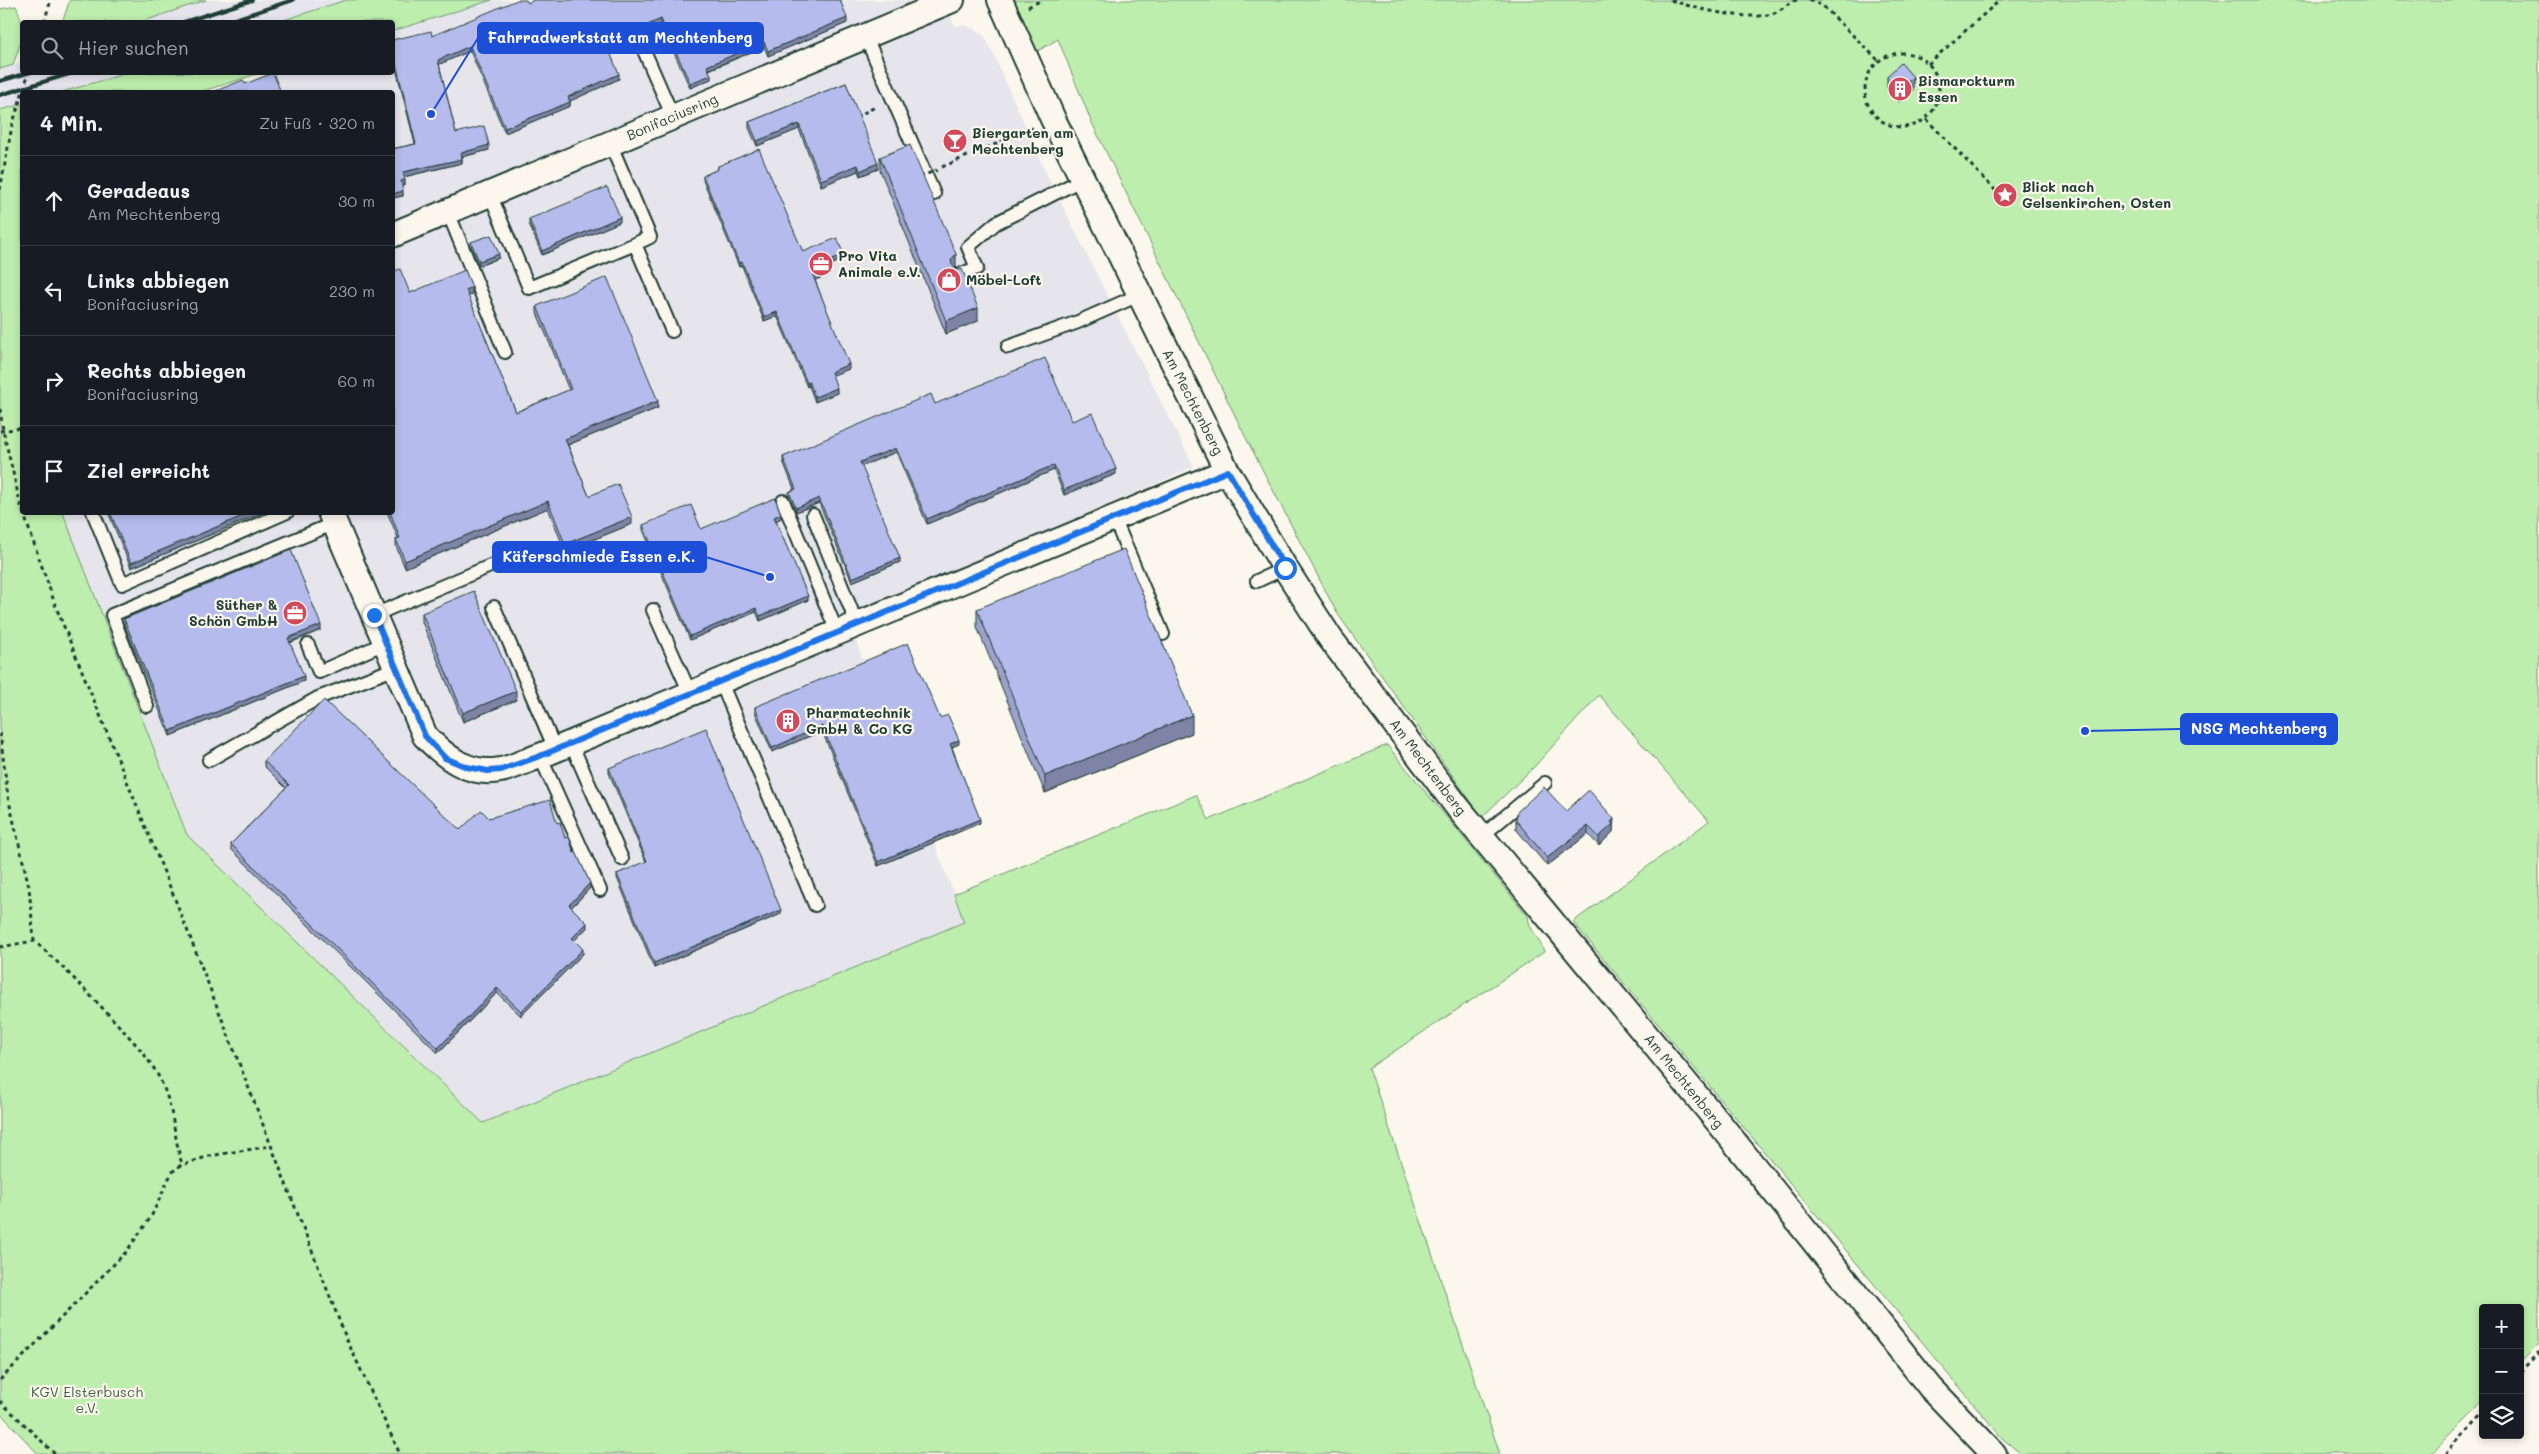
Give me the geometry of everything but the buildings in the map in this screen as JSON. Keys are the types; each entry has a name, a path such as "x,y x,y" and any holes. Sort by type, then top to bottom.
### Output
{"street":[{"name":"Bonifaciusring","path":"395,234 952,0"},
{"name":"Am Mechtenberg","path":"1000,0 1082,179 1228,471 1285,568 1330,638 1482,836 1724,1129 1931,1388 1987,1452"},
{"path":"333,518 425,736 445,758 467,767 488,771 501,770 556,749 1228,471"}],"lane":[{"path":"866,35 934,194"},
{"path":"639,39 673,116"},
{"path":"490,194 529,288 634,244 650,237 610,143"},
{"path":"960,275 977,268 968,246 996,223 1082,179"},
{"path":"448,212 505,352"},
{"path":"634,244 672,331"},
{"path":"1008,347 1078,322 1139,295"},
{"path":"783,501 847,628"},
{"path":"94,515 122,584 280,515"},
{"path":"813,515 847,628"},
{"path":"147,706 112,615 333,518"},
{"path":"1114,518 1163,634"},
{"path":"374,615 494,564"},
{"path":"1257,581 1285,568"},
{"path":"494,608 556,749 600,890"},
{"path":"653,610 690,693"},
{"path":"308,645 319,672 386,643"},
{"path":"209,760 318,698 396,668"},
{"path":"720,680 815,905"},
{"path":"556,749 622,859"},
{"path":"1482,836 1545,783"}],"path":[{"path":"45,20 51,0"},
{"path":"1671,0 1683,5 1734,16 1775,13 1790,2 1797,0"},
{"path":"1809,0 1823,6 1879,61"},
{"path":"1928,64 2000,0"},
{"path":"1894,54 1910,54 1928,64 1938,82 1940,92 1938,102 1926,119 1909,127 1899,127 1881,121 1873,114 1868,106 1865,86 1872,68 1879,61 1894,54"},
{"path":"23,90 28,75"},
{"path":"854,118 892,96"},
{"path":"0,190 12,126 20,101"},
{"path":"1926,119 1998,193"},
{"path":"919,177 1026,132"},
{"path":"0,409 1,430 20,501"},
{"path":"1,430 20,428"},
{"path":"24,515 56,607 155,851 346,1338 400,1454"},
{"path":"0,733 8,797 29,887 34,941 61,965 137,1046 150,1064 162,1084 172,1109 177,1148 182,1164"},
{"path":"0,947 34,941"},
{"path":"0,1380 126,1252 151,1217 171,1174 182,1164 209,1156 271,1146"},
{"path":"2524,1369 2539,1353"},
{"path":"0,1401 56,1454"},
{"path":"2444,1454 2479,1418"}],"shaded area":[{"path":"206,0 346,0 284,20 147,20"},
{"path":"492,0 944,0 955,26 965,25 976,30 986,38 1049,179 1194,467 850,619 858,647 965,922 483,1123 187,835 64,515 395,515 395,90 280,90 274,75 395,75 395,30"},
{"path":"20,63 20,75 121,75 69,90 20,90 20,104 0,110 0,69"}],"green space":[{"path":"70,0 206,0 147,20 63,20"},
{"path":"346,0 492,0 395,30 395,20 284,20"},
{"path":"1001,0 2539,0 2539,1344 2524,1359 2524,1304 2479,1304 2479,1405 2430,1454 2021,1454 2002,1438 1573,922 1709,821 1599,695 1533,768 1482,817 1337,613 1246,438 1091,121 1058,39 1026,58"},
{"path":"16,6 20,20 20,44 13,65 0,69 0,9"},
{"path":"121,75 254,75 206,90 69,90"},
{"name":"KGV Elsterbusch e.V.","path":"20,105 20,515 64,515 187,835 483,1123 964,922 954,894 1196,795 1209,820 1387,745 1528,916 1530,926 1544,952 1369,1068 1500,1454 38,1454 2,1415 0,1416 0,110"}],"railway":[{"path":"190,20 252,0"},
{"path":"232,20 293,0"},
{"path":"0,81 21,75"},
{"path":"0,95 66,75"}],"place":[{"name":"Bismarckturm Essen","path":"1900,89"},
{"name":"Fahrradwerkstatt am Mechtenberg","path":"431,114"},
{"name":"Biergarten am Mechtenberg","path":"955,141"},
{"name":"Blick nach Gelsenkirchen, Osten","path":"2005,195"},
{"name":"Pro Vita Animale e.V.","path":"821,264"},
{"name":"Möbel-Loft","path":"949,280"},
{"name":"Käferschmiede Essen e.K.","path":"770,577"},
{"name":"Süther & Schön GmbH","path":"295,613"},
{"name":"Pharmatechnik GmbH & Co KG","path":"788,721"},
{"name":"NSG Mechtenberg","path":"2085,731"}],"route":[{"path":"374,615 425,736 445,758 467,767 488,771 501,770 540,756 1228,471 1285,568"}]}
